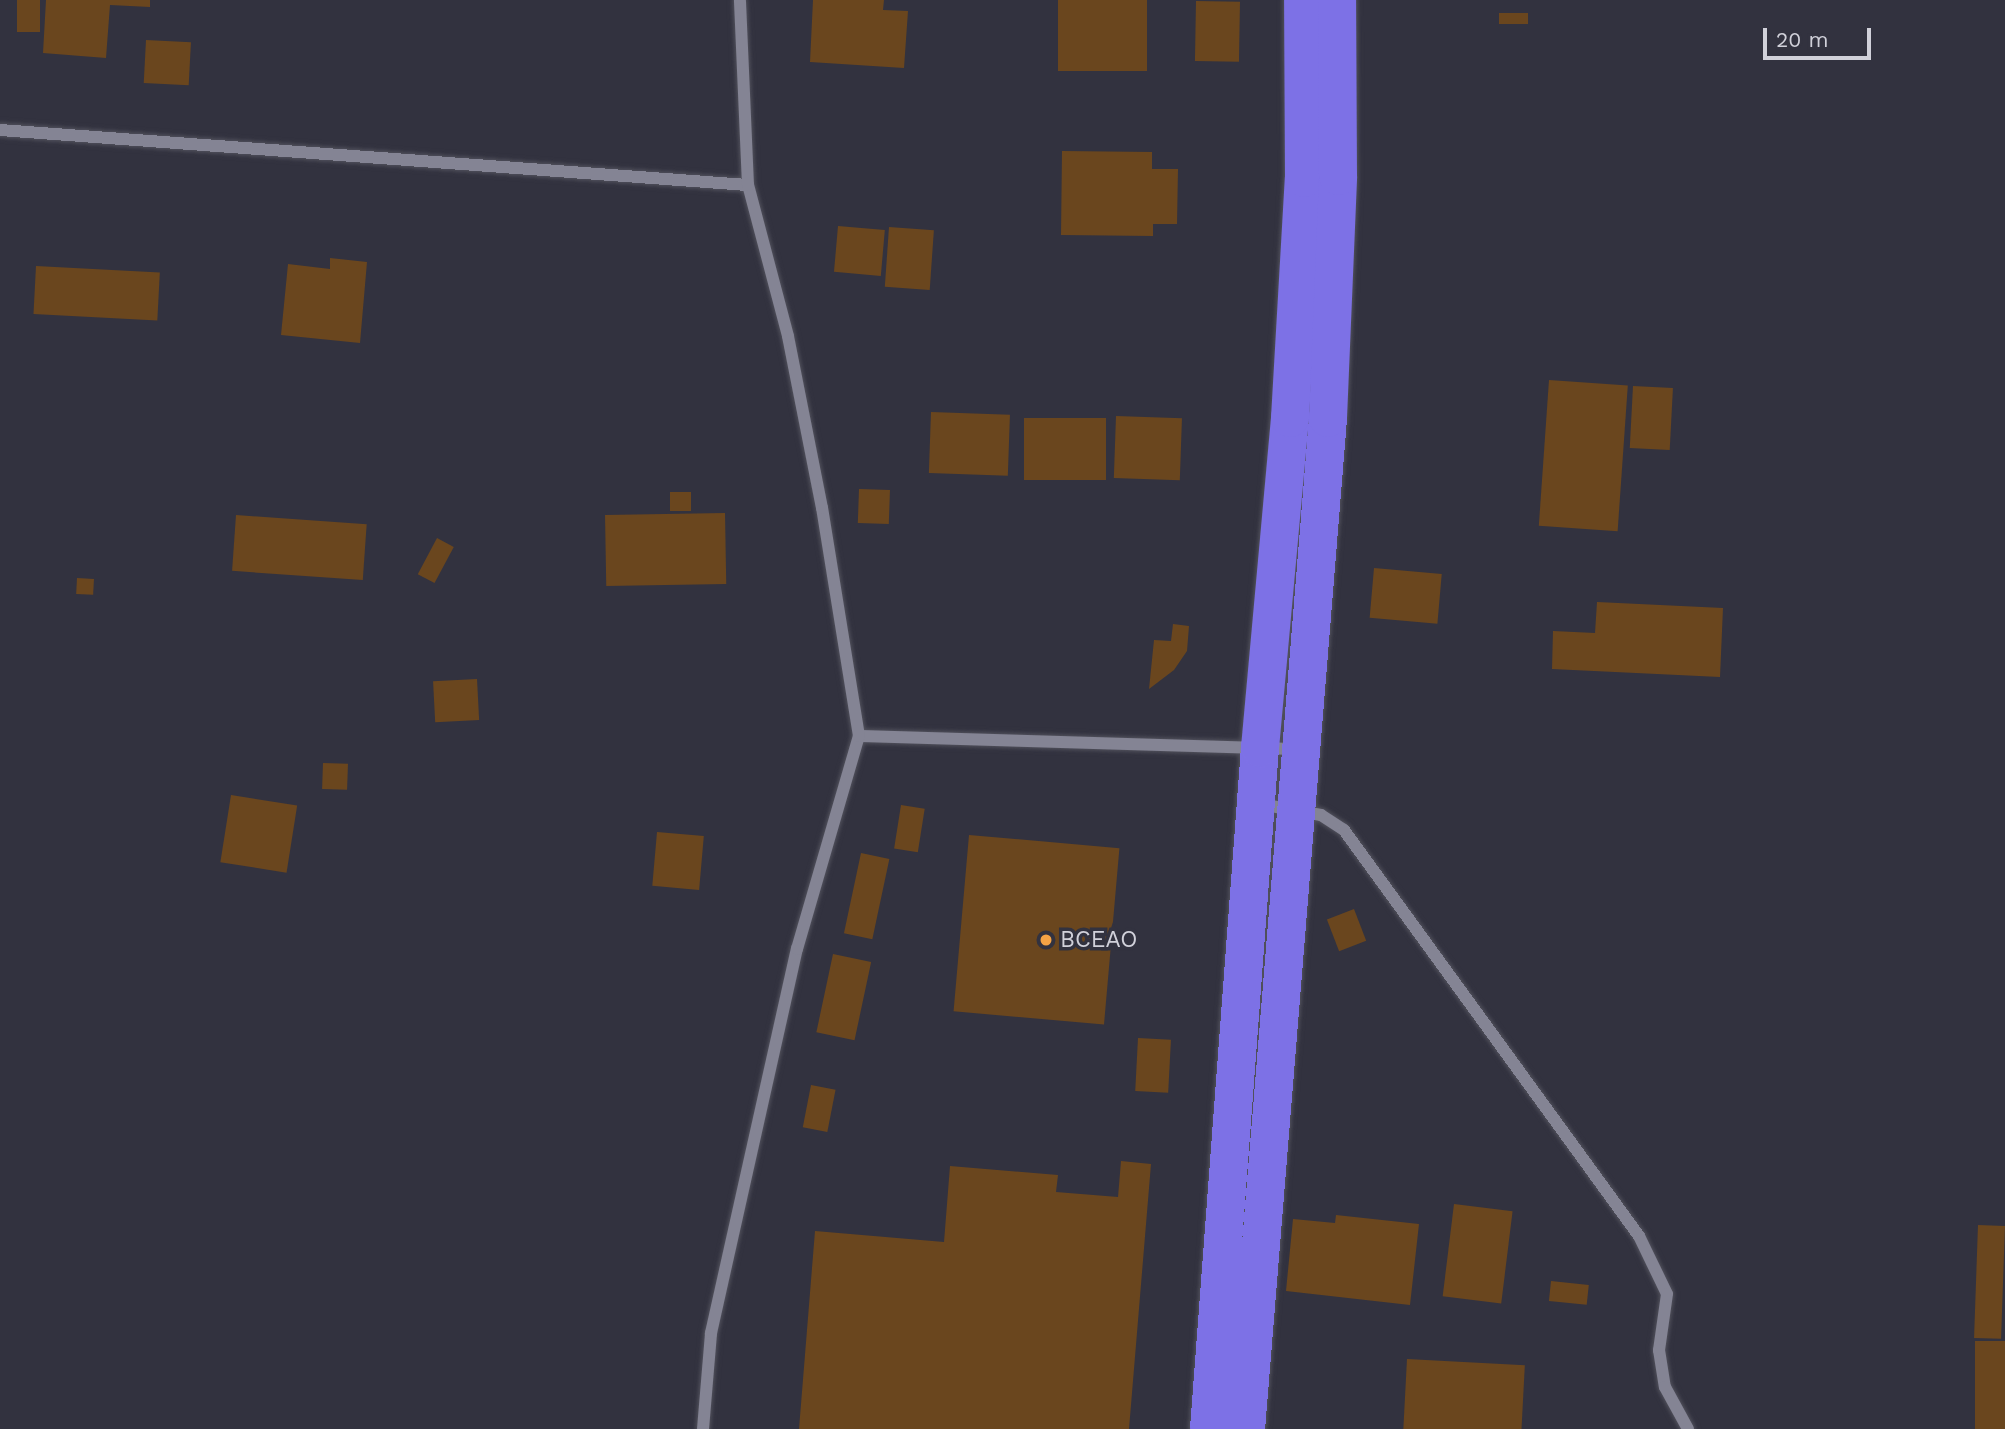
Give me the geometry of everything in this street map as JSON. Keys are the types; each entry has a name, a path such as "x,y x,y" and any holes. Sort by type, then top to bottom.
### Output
{"highway":[{"path":"1209,1429 1260,748 1290,418 1304,178 1303,0"},
{"path":"1246,1429 1328,418 1338,176 1337,0"},
{"path":"1290,418 1328,418"}],"street":[{"path":"703,1429 711,1333 791,975 859,736 822,508 788,336 748,185 740,0"},
{"path":"0,130 748,185"},
{"path":"859,736 1300,750"},
{"path":"1257,803 1321,815 1344,830 1639,1236 1667,1294 1659,1350 1665,1387 1688,1429"}],"building":[{"path":"17,0 40,0 40,32 17,32"},
{"path":"46,0 150,0 150,7 110,5 106,58 43,53"},
{"path":"813,0 884,0 883,10 908,11 904,68 810,62"},
{"path":"1058,0 1147,0 1147,71 1058,71"},
{"path":"1196,1 1240,2 1239,62 1195,61"},
{"path":"1499,13 1528,13 1528,24 1499,24"},
{"path":"146,40 191,42 189,85 144,83"},
{"path":"1062,151 1152,152 1152,169 1178,169 1177,224 1153,224 1153,236 1061,235"},
{"path":"838,226 885,230 881,276 834,272"},
{"path":"889,227 934,230 930,290 885,287"},
{"path":"330,258 367,262 360,343 281,335 288,264 330,269"},
{"path":"36,266 160,272 157,320 33,314"},
{"path":"1549,380 1628,386 1618,531 1539,526"},
{"path":"1633,386 1673,388 1670,450 1630,448"},
{"path":"931,412 1010,415 1008,476 929,473"},
{"path":"1116,416 1182,418 1180,480 1114,478"},
{"path":"1024,418 1106,418 1106,480 1024,480"},
{"path":"859,489 890,490 889,524 858,523"},
{"path":"670,492 691,492 691,511 670,511"},
{"path":"725,513 726,584 606,586 605,515"},
{"path":"236,515 367,524 363,580 232,571"},
{"path":"437,538 454,547 435,583 418,574"},
{"path":"1374,568 1442,574 1437,624 1370,618"},
{"path":"77,578 94,579 93,595 76,594"},
{"path":"1597,602 1723,608 1720,677 1552,669 1553,631 1595,633"},
{"path":"1173,624 1189,626 1187,651 1174,670 1149,689 1154,640 1171,641"},
{"path":"477,679 479,720 435,722 433,681"},
{"path":"323,763 348,764 347,790 322,789"},
{"path":"231,795 297,805 287,873 220,862"},
{"path":"901,805 925,809 918,852 894,848"},
{"path":"657,832 704,836 699,890 652,886"},
{"path":"969,835 1119,848 1104,1024 954,1011"},
{"path":"861,853 889,859 872,939 844,933"},
{"path":"1354,909 1366,941 1339,951 1327,919"},
{"path":"833,954 871,962 855,1040 816,1032"},
{"path":"1138,1038 1171,1040 1168,1093 1135,1091"},
{"path":"811,1085 836,1090 827,1132 803,1127"},
{"path":"1121,1161 1151,1164 1129,1429 799,1429 815,1231 944,1242 950,1166 1058,1175 1056,1192 1118,1197"},
{"path":"1454,1204 1513,1211 1501,1303 1443,1296"},
{"path":"1336,1215 1419,1224 1410,1305 1286,1291 1293,1219 1335,1223"},
{"path":"1978,1225 2005,1226 2001,1339 1974,1338"},
{"path":"1551,1281 1589,1285 1587,1305 1549,1301"},
{"path":"1975,1341 2005,1341 2005,1429 1975,1429"},
{"path":"1407,1359 1525,1365 1521,1429 1403,1429"}],"place":[{"name":"BCEAO","path":"1046,940"}]}
